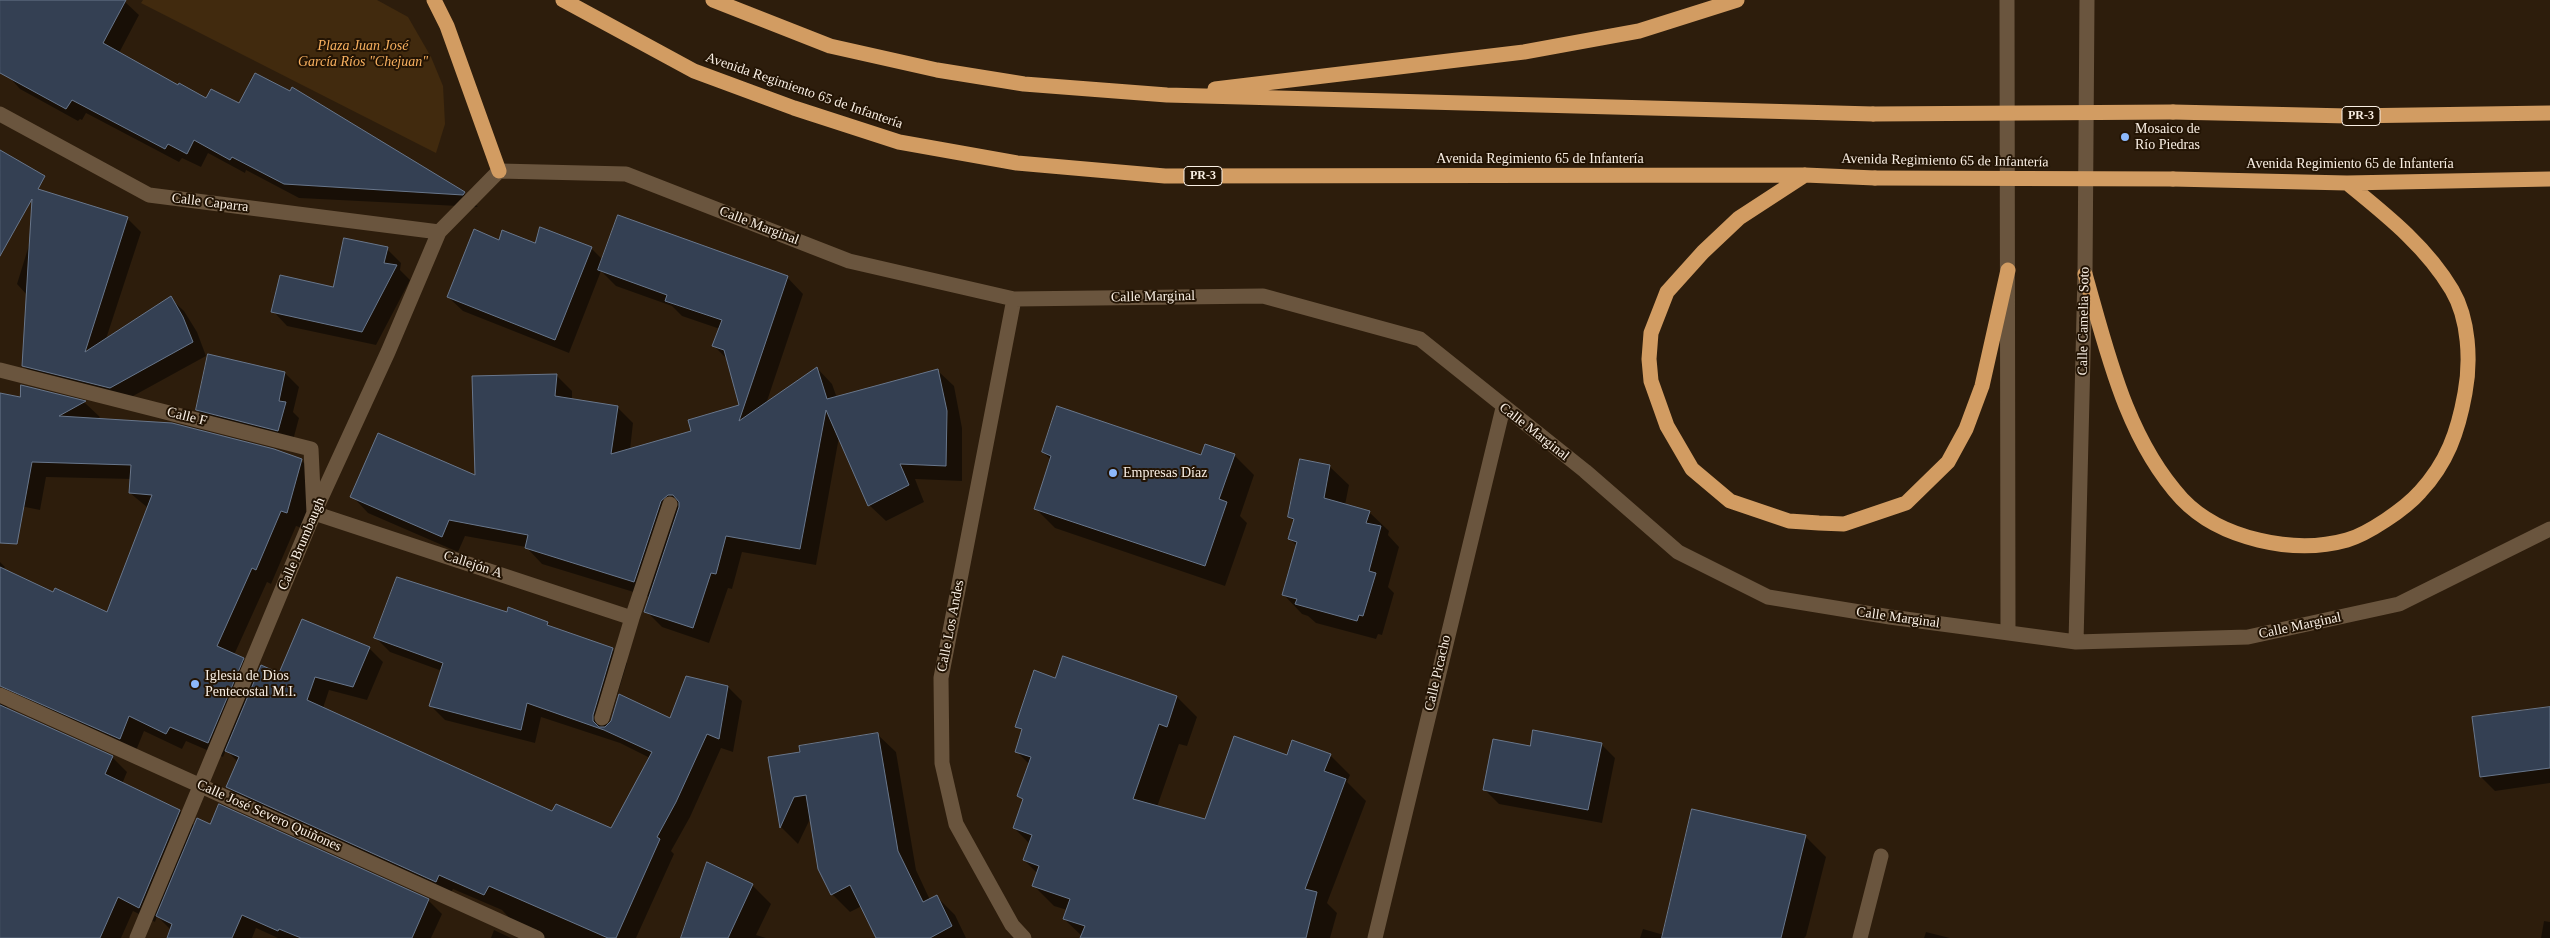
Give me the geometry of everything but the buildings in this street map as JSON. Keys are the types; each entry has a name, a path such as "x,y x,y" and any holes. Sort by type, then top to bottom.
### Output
{"highway":[{"path":"434,0 447,26 499,171"},
{"name":"Avenida Regimiento 65 de Infantería","path":"562,0 694,71 794,108 899,142 1016,163 1165,176 1805,176 2173,179 2347,183 2550,179"},
{"name":"PR-3","path":"713,0 830,46 937,70 1024,84 1167,95 1873,114 2173,112 2348,116 2550,114"},
{"path":"1167,95 1524,52 1639,31 1737,0"},
{"path":"1805,176 1739,218 1702,252 1666,292 1651,332 1649,359 1651,381 1667,426 1692,469 1730,501 1789,521 1836,524 1844,524 1906,503 1948,462 1966,429 1982,386 2008,270"},
{"path":"2085,274 2114,375 2140,437 2161,472 2182,499 2202,516 2234,534 2264,542 2319,544 2347,540 2372,528 2419,494 2438,469 2454,441 2465,393 2469,360 2459,309 2452,291 2402,228 2347,183"}],"street":[{"path":"2008,0 2008,633"},
{"name":"Calle Camelia Soto","path":"2076,642 2085,274 2087,0"},
{"name":"Calle Caparra","path":"0,114 150,195 439,232"},
{"name":"Calle Brumbaugh","path":"137,938 202,786 314,513 388,352 439,232 499,171"},
{"name":"Calle Marginal","path":"499,171 626,174 849,261 1014,299 1262,296 1420,339 1503,408 1585,471 1678,552 1768,597 1890,617 2076,642 2248,637 2398,604 2550,529"},
{"name":"Calle Los Andes","path":"1014,299 941,678 942,763 956,824 1012,925 1024,938"},
{"name":"Calle F","path":"0,370 311,449 314,513"},
{"name":"Calle Picacho","path":"1375,938 1503,408"},
{"path":"602,718 632,618 670,504"},
{"name":"Callejón A","path":"314,513 632,618"},
{"name":"Calle José Severo Quiñones","path":"0,695 537,938"},
{"path":"1860,938 1881,856"}],"green space":[{"name":"Plaza Juan José García Ríos \"Chejuan\"","path":"143,0 377,0 408,17 431,57 443,86 445,124 436,153 141,3"}],"place":[{"name":"Mosaico de Río Piedras","path":"2125,137"},
{"name":"Empresas Díaz","path":"1113,473"},
{"name":"Iglesia de Dios Pentecostal M.I.","path":"195,684"}]}
